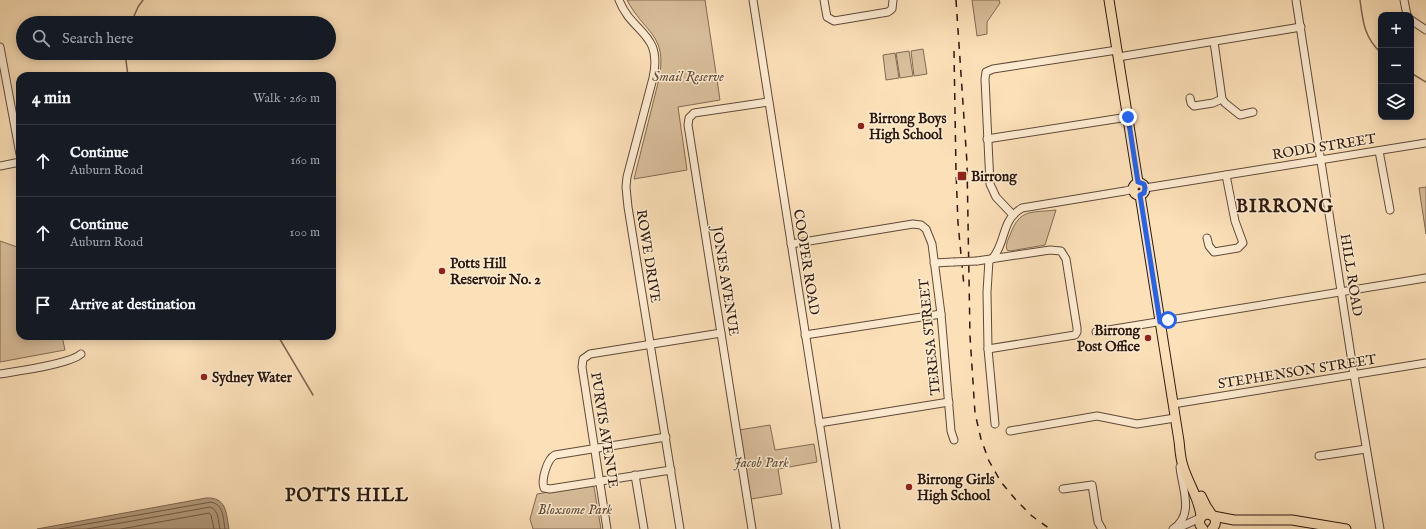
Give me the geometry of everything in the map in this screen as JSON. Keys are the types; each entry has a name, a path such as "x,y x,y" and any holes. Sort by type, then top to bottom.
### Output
{"main road":[{"path":"1109,0 1180,454 1183,466 1199,507 1200,525 1203,529"},
{"path":"1179,441 1204,504 1216,522 1214,528"},
{"path":"1200,518 1206,514 1234,520 1292,520 1346,529"},
{"path":"1214,528 1234,520"}],"street":[{"name":"ROWE DRIVE","path":"619,0 630,19 647,37 655,55 653,78 627,177 626,187 680,529"},
{"name":"COOPER ROAD","path":"753,0 836,529"},
{"path":"824,0 827,17 834,21 888,12 892,9 893,0"},
{"name":"HILL ROAD","path":"1296,0 1354,375 1380,529"},
{"path":"1404,0 1406,12"},
{"path":"1414,22 1426,30"},
{"path":"995,424 988,349 987,292 991,260 997,251 1006,227 1013,215 996,197 990,184 987,139 986,72 990,70 1117,53 1214,42 1301,27"},
{"path":"1214,42 1222,99 1240,115 1253,112"},
{"path":"0,48 16,133"},
{"path":"1190,98 1191,103 1194,106 1213,103 1222,99"},
{"name":"JONES AVENUE","path":"752,529 688,118 694,113 701,111 768,102"},
{"path":"987,139 1128,117"},
{"name":"RODD STREET","path":"1013,215 1017,211 1028,206 1125,192 1139,188 1426,143"},
{"path":"1379,151 1390,210"},
{"path":"0,166 16,163"},
{"path":"1207,238 1209,246 1214,252 1232,250 1238,248 1243,243 1235,221 1226,175"},
{"name":"TERESA STREET","path":"791,244 914,224 921,225 928,232 932,244 941,314 951,431 954,440"},
{"path":"934,263 991,260 1054,250 1061,251 1063,253 1066,259 1077,328 1075,335 988,349"},
{"path":"1096,332 1426,278"},
{"path":"805,335 941,314"},
{"path":"650,344 721,333"},
{"name":"PURVIS AVENUE","path":"607,529 582,367 583,358 590,354 650,344"},
{"path":"0,374 66,361 82,354"},
{"name":"STEPHENSON STREET","path":"1173,404 1426,363"},
{"path":"819,423 949,402"},
{"path":"1010,431 1097,416 1136,424 1175,418"},
{"path":"666,438 555,455 549,460 542,484 544,488 547,489 671,470"},
{"path":"1319,456 1366,449"},
{"path":"1173,529 1181,522 1186,512 1180,454"},
{"path":"635,475 644,529"},
{"path":"1063,489 1092,484 1098,522 1102,529"},
{"path":"1176,529 1200,518"},
{"path":"1182,529 1193,527 1203,529"}],"green space":[{"name":"Smail Reserve","path":"627,0 705,0 720,100 678,107 687,170 634,179 659,79 661,64 660,52 653,35"},
{"path":"972,0 999,0 1000,3 987,22 987,34 977,36"},
{"path":"923,49 927,74 914,76 911,51"},
{"path":"909,51 913,76 900,78 896,53"},
{"path":"895,53 899,78 886,80 883,55"},
{"path":"1426,187 1426,234 1419,188"},
{"path":"1056,210 1045,245 1010,251 1007,250 1007,242 1014,226 1022,216 1033,212"},
{"path":"0,241 16,247 16,340 63,340 65,350 0,362"},
{"name":"Jacob Park","path":"770,425 775,450 814,444 817,462 778,469 782,494 751,499 739,430"},
{"name":"Bloxsome Park","path":"592,485 594,487 601,529 533,529 530,519 537,494"}],"water":[{"path":"206,498 213,498 222,503 226,512 229,529 37,529"}],"waterway":[{"path":"134,16 143,0"},
{"path":"1360,0 1365,29 1371,41 1378,50"},
{"path":"126,60 127,72"},
{"path":"1414,75 1426,82"},
{"path":"280,340 313,395"}],"railway":[{"path":"956,0 967,163 970,336 975,413 981,439 989,461 1001,482 1032,516 1050,529"},
{"path":"954,51 958,223 964,286"}],"place":[{"name":"Birrong Boys High School","path":"861,126"},
{"name":"Birrong","path":"962,176"},
{"name":"Potts Hill Reservoir No. 2","path":"442,271"},
{"name":"Birrong Post Office","path":"1148,338"},
{"name":"Sydney Water","path":"204,377"},
{"name":"Birrong Girls High School","path":"909,487"}],"district":[{"name":"BIRRONG","path":"1285,206"},
{"name":"POTTS HILL","path":"347,495"}],"route":[{"path":"1128,117 1137,178 1138,182 1144,184 1145,186 1144,193 1140,195 1160,322 1168,320"}]}
